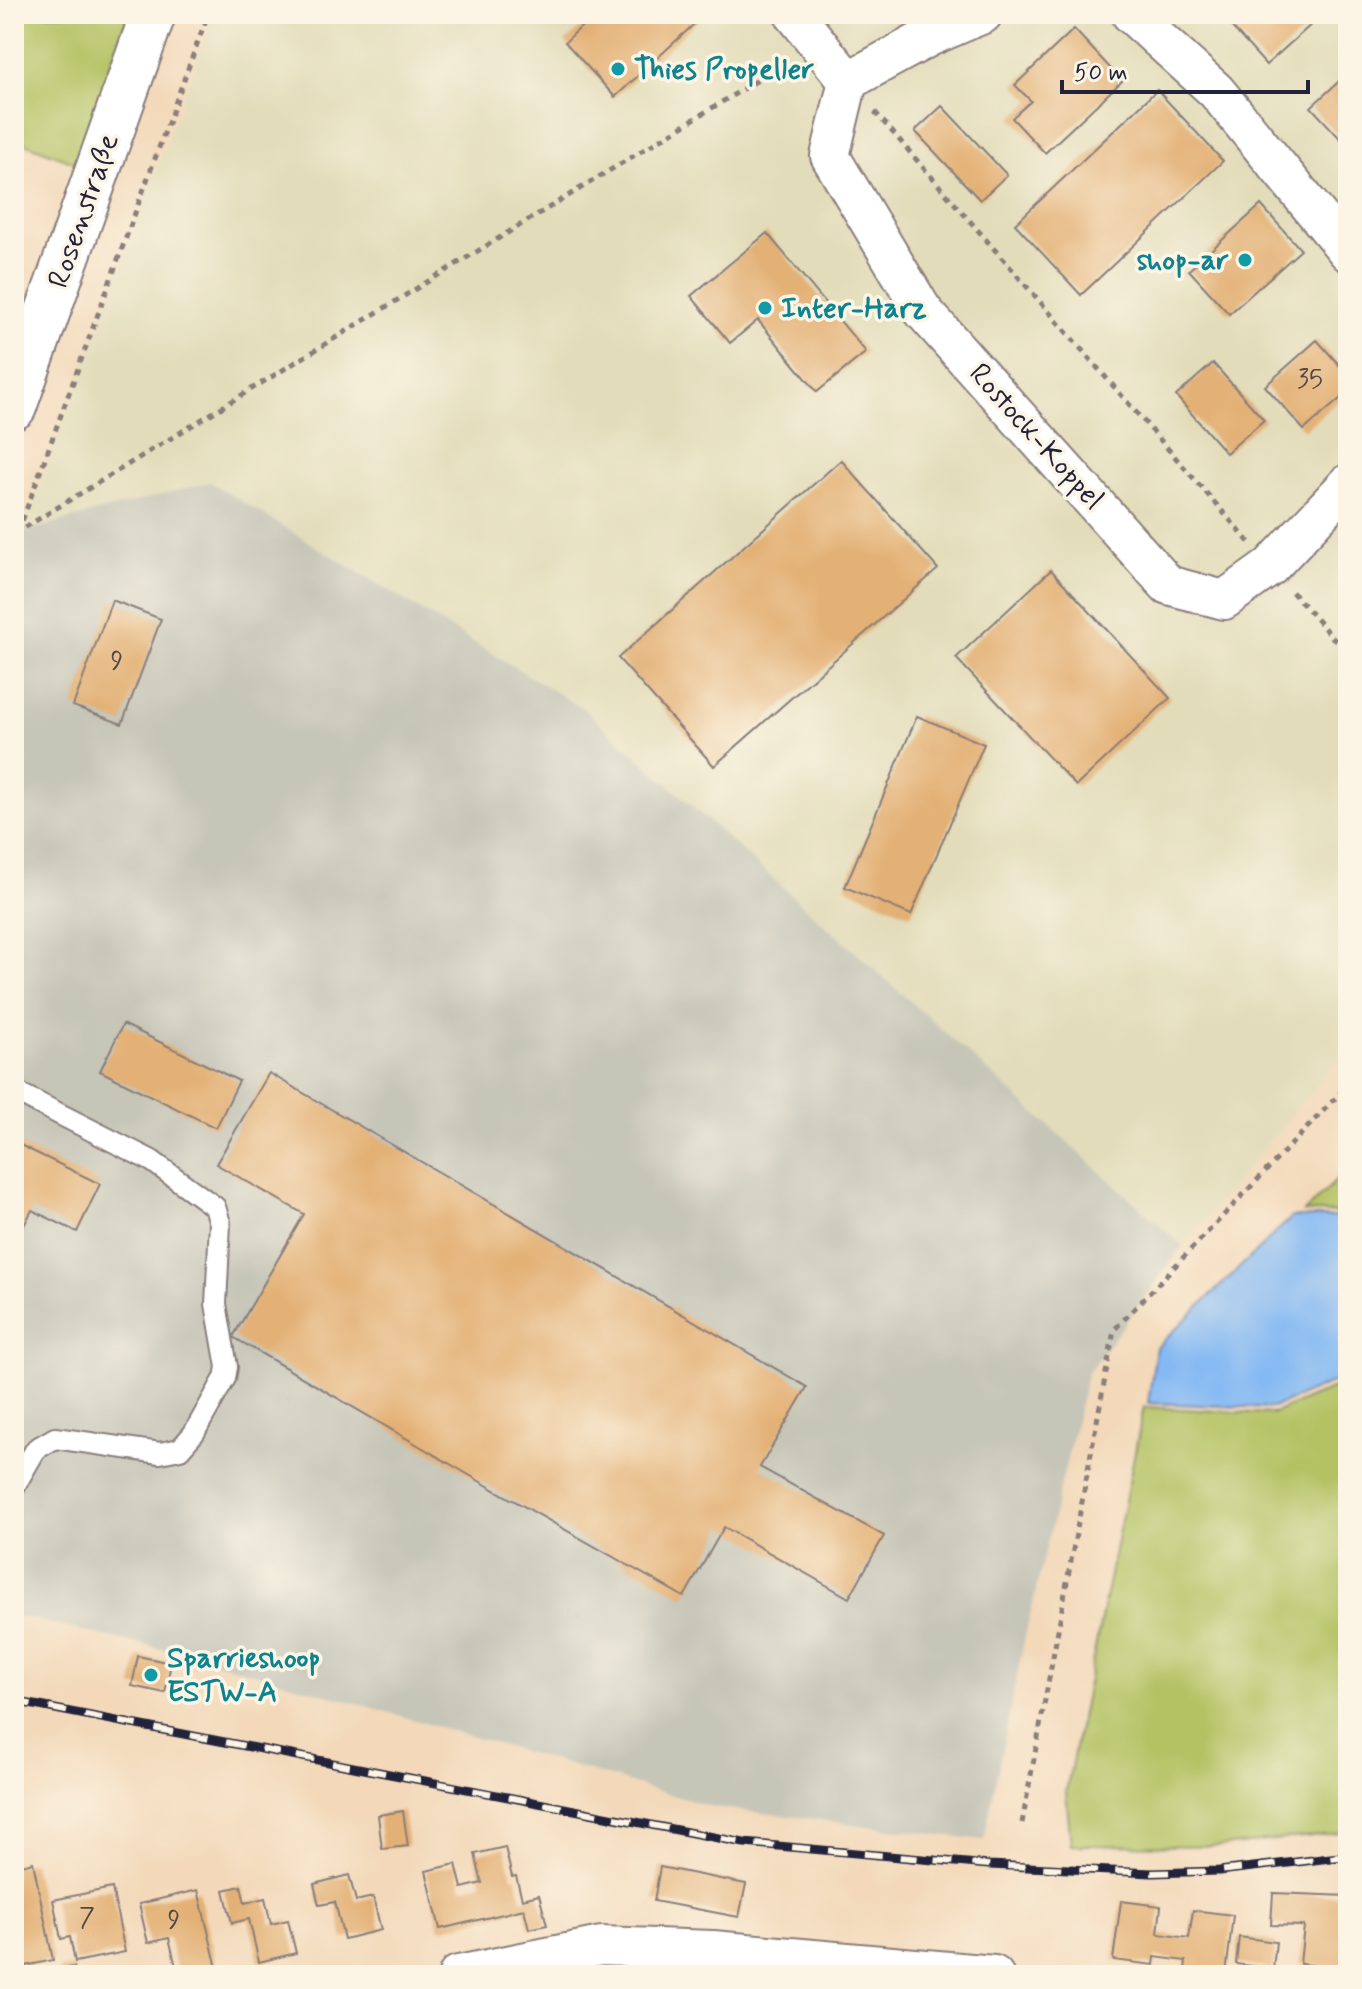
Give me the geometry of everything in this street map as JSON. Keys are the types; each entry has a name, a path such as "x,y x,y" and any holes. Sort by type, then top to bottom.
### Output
{"main road":[{"name":"Rosenstraße","path":"14,407 153,14"}],"street":[{"path":"794,14 848,81 929,37 983,14"},
{"path":"1131,14 1216,91 1348,252"},
{"name":"Rostock-Koppel","path":"848,81 830,156 923,311 1168,585 1224,600 1270,567 1348,484"},
{"path":"458,1975 601,1946 713,1950 994,1975"}],"lane":[{"path":"14,1091 152,1161 215,1207 220,1223 216,1304 227,1367 225,1378 194,1433 180,1449 160,1453 55,1438 36,1449 14,1487"}],"path":[{"path":"14,543 208,14"},
{"path":"16,531 819,43"},
{"path":"848,81 1348,655"},
{"path":"1022,1823 1114,1330 1348,1085"}],"shaded area":[{"path":"214,14 1348,14 1348,1047 1183,1246 585,710 210,482 22,532"},
{"path":"210,482 585,710 1183,1246 1087,1374 1024,1641 984,1840 713,1807 205,1659 14,1615 14,553 22,532"}],"green space":[{"path":"14,14 128,14 76,163 14,139"},
{"path":"1348,1169 1348,1213 1304,1212"},
{"path":"1348,1382 1348,1832 1222,1846 1071,1845 1066,1792 1144,1407 1272,1414"}],"water":[{"path":"1292,1217 1348,1217 1348,1376 1272,1408 1148,1403 1156,1348"}],"building":[{"name":"Thies Propeller","path":"595,14 705,14 615,97 565,42"},
{"path":"1220,14 1323,14 1266,65"},
{"path":"1074,29 1122,81 1045,153 1012,118 1031,101 1015,85"},
{"path":"1348,73 1348,147 1311,107"},
{"path":"1157,90 1223,161 1081,295 1015,224"},
{"path":"942,106 1007,175 980,200 915,131"},
{"name":"shop-ar","path":"1261,205 1301,250 1229,314 1189,270"},
{"name":"Inter-Harz","path":"767,233 866,352 817,392 758,320 730,343 691,296"},
{"path":"1317,340 1348,375 1348,392 1304,430 1265,386"},
{"path":"1213,363 1264,420 1226,453 1176,396"},
{"path":"841,460 938,569 714,766 618,658"},
{"path":"1051,570 1170,698 1076,786 956,658"},
{"path":"112,600 161,619 122,724 73,706"},
{"path":"917,716 984,744 911,915 845,887"},
{"path":"123,1024 239,1081 216,1128 100,1071"},
{"path":"269,1073 807,1387 760,1467 884,1536 849,1598 724,1527 684,1597 233,1337 304,1214 216,1164"},
{"path":"14,1142 100,1184 77,1232 32,1210 14,1240"},
{"name":"Sparrieshoop ESTW-A","path":"138,1656 171,1663 165,1693 132,1686"},
{"path":"403,1811 408,1846 382,1849 378,1815"},
{"path":"505,1847 512,1877 516,1876 522,1899 539,1895 547,1925 529,1929 524,1909 440,1929 426,1871 456,1864 462,1888 482,1883 475,1854"},
{"path":"33,1862 53,1960 16,1968 14,1867"},
{"path":"660,1867 746,1884 739,1917 654,1901"},
{"path":"349,1875 356,1901 373,1897 381,1930 344,1939 335,1902 319,1905 314,1884"},
{"path":"241,1886 245,1903 265,1898 271,1924 288,1920 296,1953 259,1962 249,1919 232,1923 224,1890"},
{"path":"112,1888 125,1952 75,1962 70,1937 61,1939 53,1900"},
{"path":"198,1890 218,1972 178,1975 169,1938 148,1943 139,1904"},
{"path":"1273,1893 1348,1896 1348,1968 1300,1964 1304,1926 1271,1925"},
{"path":"1121,1901 1161,1906 1158,1934 1189,1938 1193,1910 1233,1915 1226,1974 1185,1969 1186,1961 1155,1957 1154,1965 1113,1960"},
{"path":"1239,1937 1276,1942 1273,1969 1236,1964"},
{"path":"74,1967 75,1975 60,1975 59,1969"}],"railway":[{"path":"14,1701 744,1843 989,1865 1152,1873 1219,1871 1348,1856"}],"place":[{"name":"Thies Propeller","path":"618,69"},
{"name":"shop-ar","path":"1245,260"},
{"name":"Inter-Harz","path":"765,308"},
{"name":"Sparrieshoop ESTW-A","path":"151,1675"}]}
